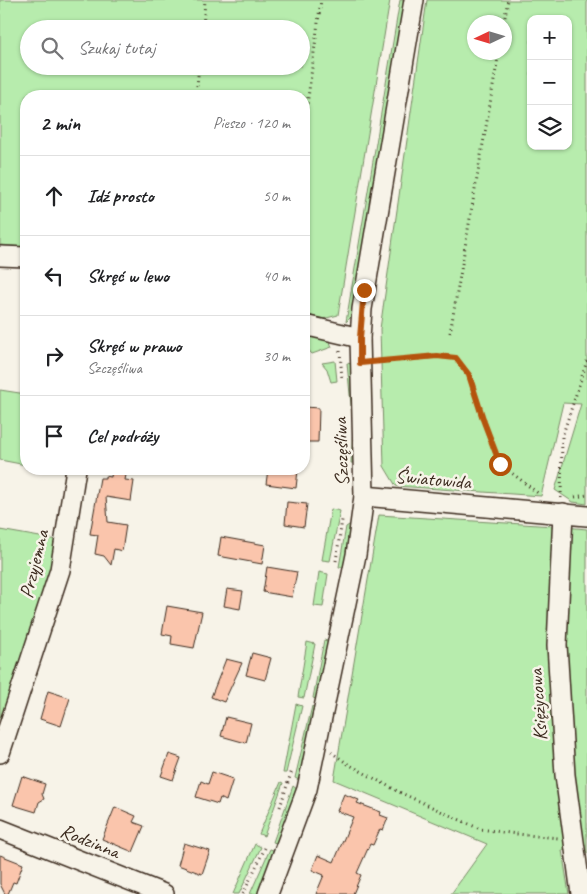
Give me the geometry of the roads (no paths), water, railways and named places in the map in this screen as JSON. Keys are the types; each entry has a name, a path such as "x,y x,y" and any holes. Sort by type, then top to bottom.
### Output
{"street":[{"name":"Szczęśliwa","path":"268,894 307,789 356,555 364,496 360,338 364,290 414,0"},
{"path":"0,256 20,257"},
{"path":"310,326 360,338"},
{"name":"Przyjemna","path":"0,753 60,570 75,475"},
{"name":"Światowida","path":"364,496 587,516"},
{"name":"Księżycowa","path":"563,513 557,645 566,775 581,894"},
{"name":"Rodzinna","path":"0,829 164,894"}]}
